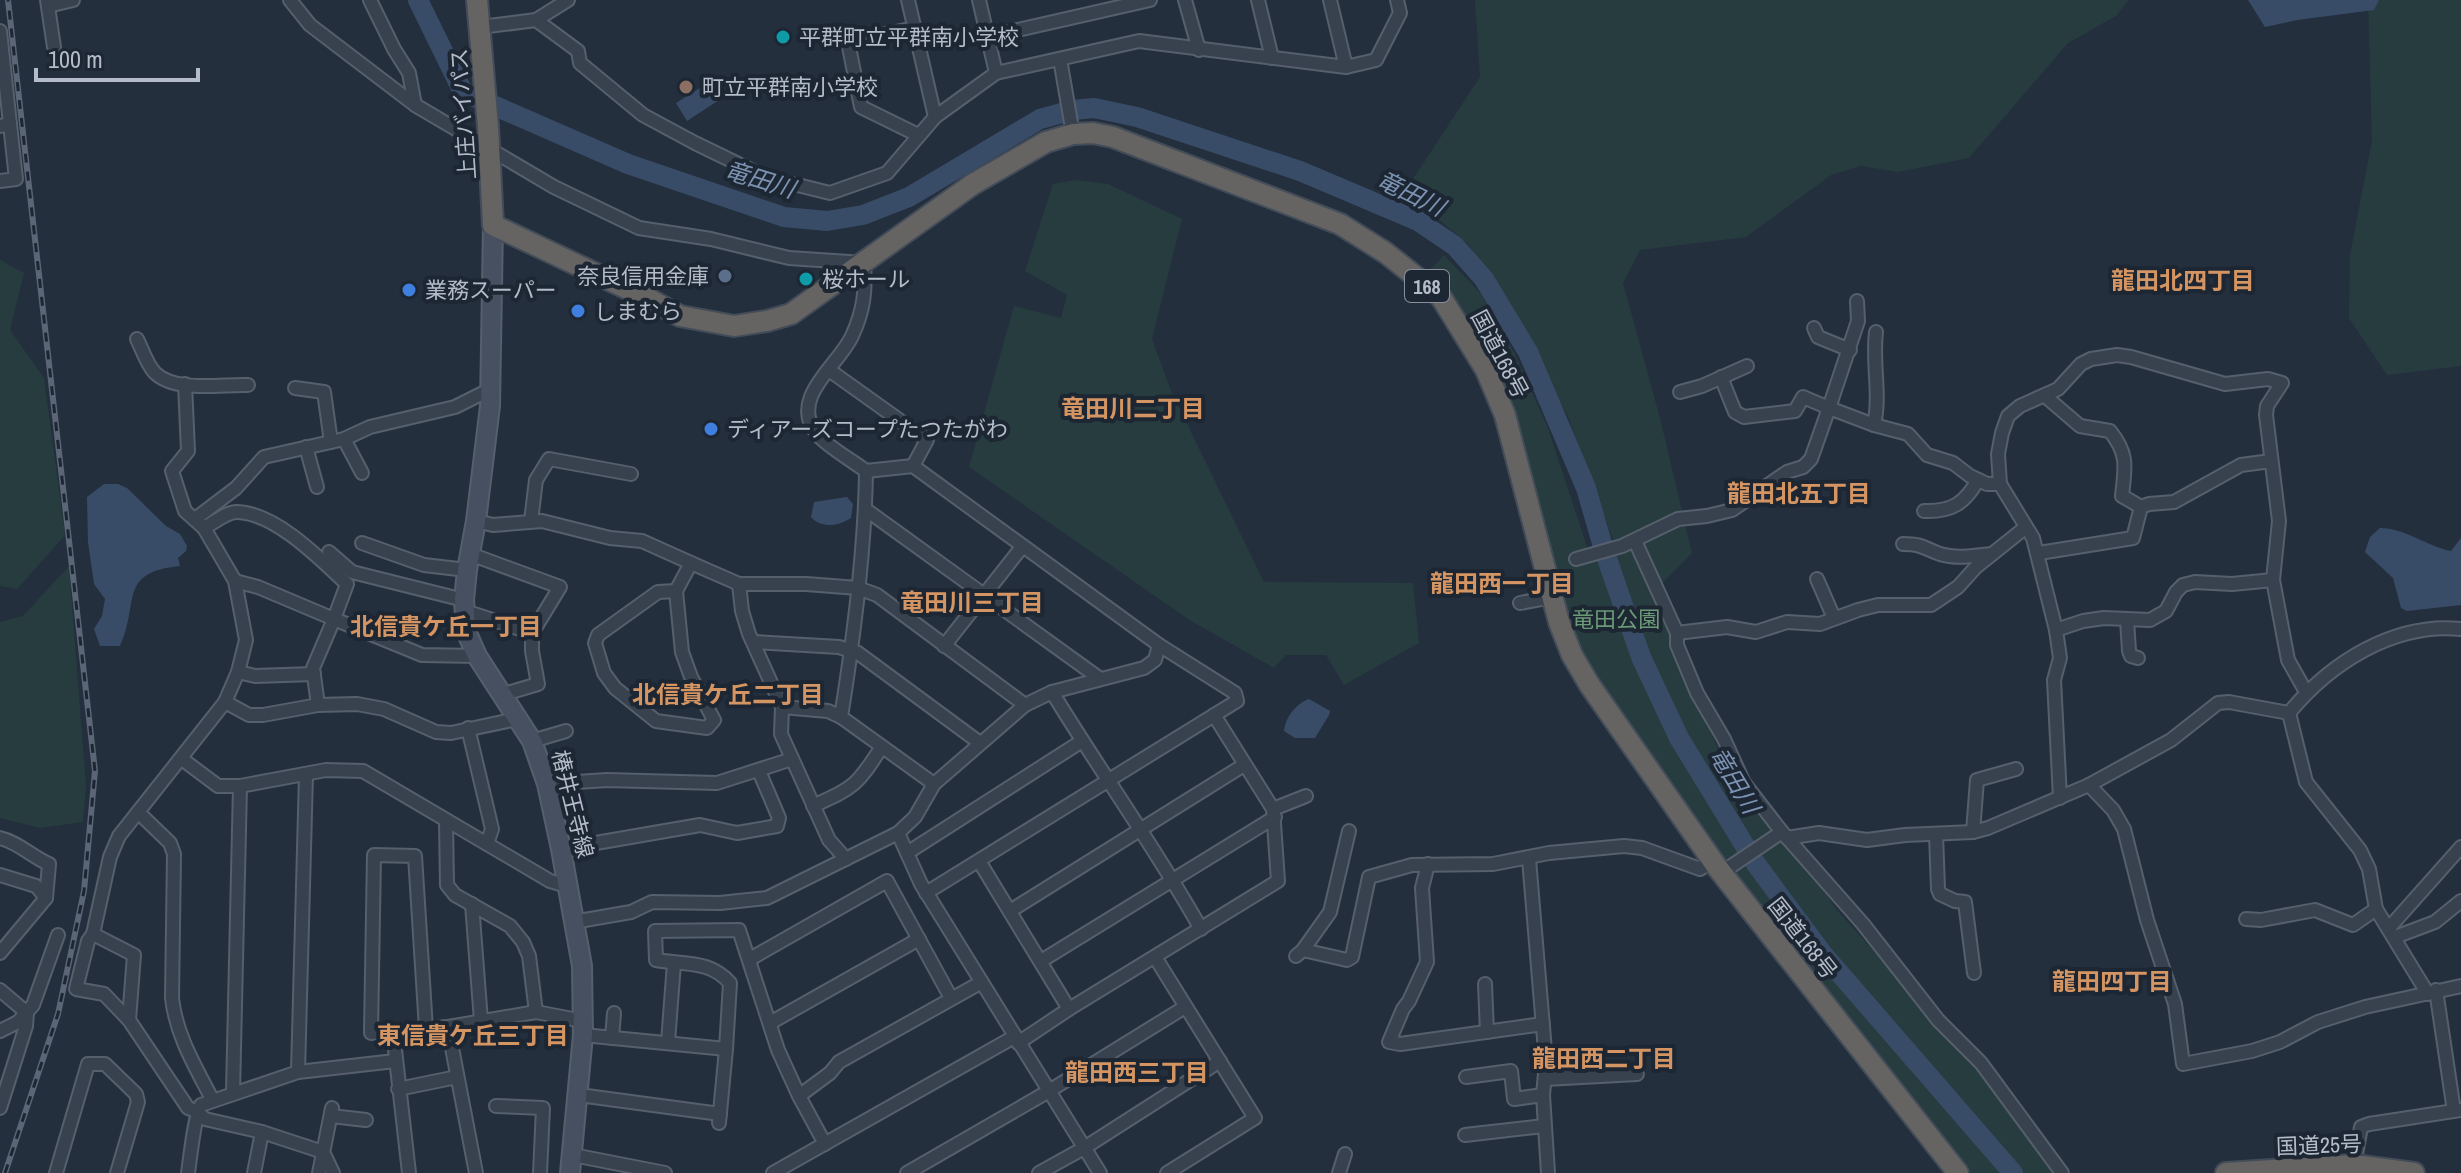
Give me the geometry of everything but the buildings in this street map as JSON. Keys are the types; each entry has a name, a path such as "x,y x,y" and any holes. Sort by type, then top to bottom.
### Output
{"highway":[{"name":"上庄バイパス","path":"477,0 493,225"},
{"name":"国道168号","path":"493,225 680,316 734,326 767,321 791,314 973,184 1073,127 1113,137 1340,224 1386,253 1441,297 1486,370 1505,415 1552,597 1572,655 1589,684 1720,868 1958,1173"},
{"name":"国道25号","path":"2226,1173 2360,1168 2414,1173"}],"main road":[{"name":"椿井王寺線","path":"493,225 491,389 476,521 468,562 464,605 466,631 477,656 532,741 547,784 561,849 582,966 583,1028 571,1164"}],"street":[{"path":"54,47 48,3 73,0"},
{"path":"290,0 310,25 415,105 554,187 639,228 711,239 789,258 864,263 866,294 859,320 851,339 815,384 810,400 816,433 866,471 913,466 1159,645 1235,693 1237,701 926,893"},
{"path":"370,0 409,73 415,105"},
{"path":"482,37 536,20 568,0"},
{"path":"908,0 935,117"},
{"path":"979,0 996,73"},
{"path":"987,37 1150,0"},
{"path":"1185,0 1199,50"},
{"path":"1258,0 1272,58"},
{"path":"1330,0 1346,67"},
{"path":"536,20 578,51 580,63 643,115 765,177 830,193 887,173 935,117 996,73 1139,41 1346,67 1376,60 1400,13 1397,0"},
{"path":"915,28 848,42 861,107 918,135"},
{"path":"0,31 5,125 16,179 0,181"},
{"path":"1060,59 1073,127"},
{"path":"1576,559 1629,544 1678,519 1732,510 1787,472 1803,467 1811,459 1850,350 1858,321 1857,301"},
{"path":"1814,328 1818,337 1850,350"},
{"path":"1874,425 1878,394 1874,350 1876,332"},
{"path":"137,339 153,372 167,381 248,385"},
{"path":"2060,798 2054,680 2060,658 2056,630 2043,585 2039,553 2000,484 1998,454 2008,416 2020,406 2058,389 2081,364 2091,359 2117,355 2225,384 2268,379 2282,383 2267,406 2279,521 2273,580 2288,660 2306,692"},
{"path":"1680,392 1747,366"},
{"path":"829,370 927,440 913,466"},
{"path":"1721,377 1735,412 1744,417 1795,411 1803,397 1874,425 1908,434 1927,455 1953,463 1987,484 2000,484"},
{"path":"185,384 188,451 172,471 185,511 200,523 235,581 246,640 238,672 225,702 119,836 110,857 93,934 88,941 76,989 104,994 129,1020 188,1108 205,1119 262,1132 323,1152 333,1173"},
{"path":"295,388 324,392 331,442"},
{"path":"200,523 264,457 344,439 370,427 455,407 491,389"},
{"path":"2045,396 2080,426 2110,431 2121,445 2126,459 2122,496 2141,507"},
{"path":"344,439 362,473"},
{"path":"306,447 317,487"},
{"path":"531,521 536,480 549,459 631,474"},
{"path":"2141,507 2174,502 2241,465 2271,461"},
{"path":"841,717 858,588 866,471"},
{"path":"1924,511 1939,510 1966,501 1978,480"},
{"path":"2039,553 2133,538 2141,507"},
{"path":"865,509 1099,678"},
{"path":"200,523 239,512 271,523 300,541 347,584 313,668 318,705"},
{"path":"476,521 493,525 542,521 610,538 642,541 739,584 858,588 877,595 1025,705"},
{"path":"1677,633 1727,627 1756,632 1787,622 1814,625 1878,605 1931,605 1958,587 1976,567 2026,527"},
{"path":"362,543 424,565 468,562 560,587 532,633 538,684 501,695"},
{"path":"1629,544 1677,633 1677,645 1697,693 1724,739 1744,783 1784,835 1863,924 1938,1020 1981,1063 2062,1173"},
{"path":"1903,544 1925,545 1940,554 1960,557 1995,554"},
{"path":"944,646 1022,547"},
{"path":"329,552 352,572 464,605 532,633"},
{"path":"676,591 658,592 598,635 595,643 604,673 615,688 656,721 707,728 714,720 691,677 682,652 676,591 691,563"},
{"path":"1817,579 1834,618"},
{"path":"2056,630 2104,618 2150,620 2166,611 2183,585 2195,582 2232,584 2273,580"},
{"path":"235,581 258,587 422,655 477,656"},
{"path":"739,584 742,611 782,707 781,734 829,840 846,859"},
{"path":"1520,603 1552,597"},
{"path":"2127,620 2129,651 2131,656 2138,658"},
{"path":"2289,713 2306,692 2372,645 2401,634 2461,629"},
{"path":"754,642 839,647 851,651 980,743"},
{"path":"573,922 631,912 652,902 720,903 767,898 898,833 915,817 934,784 1025,705 1052,692 1144,668 1155,660 1159,645"},
{"path":"238,672 255,676 314,674"},
{"path":"1052,692 1143,830 1201,929"},
{"path":"225,702 249,715 318,705 357,704 384,709 436,732 451,733 517,719"},
{"path":"1349,831 1330,912 1300,953 1347,960 1352,957 1369,877 1412,865 1493,864 1576,849 1624,846 1642,848 1700,869 1720,868 1784,835 1819,833 1867,840 1973,832 2089,785 2171,740 2218,703 2229,702 2289,713"},
{"path":"782,707 828,711 841,717 934,784"},
{"path":"2289,713 2306,782 2360,850 2369,869 2376,909 2432,992 2457,1110 2361,1127 2360,1168"},
{"path":"773,1173 1016,1040 1278,881 1274,813 1214,715"},
{"path":"468,728 492,829 487,844"},
{"path":"532,741 566,731"},
{"path":"907,853 1082,741"},
{"path":"813,806 860,781 881,748"},
{"path":"182,759 218,786 240,786 326,770 363,771 550,881 567,886"},
{"path":"547,784 607,780 717,783 792,759"},
{"path":"1010,911 1244,765"},
{"path":"1973,832 1977,780 2016,769"},
{"path":"561,849 700,825 737,833 777,826 779,818 759,771"},
{"path":"298,1072 306,775"},
{"path":"2089,785 2113,810 2124,829 2147,920 2175,1004 2183,1064 2252,1051 2280,1042 2318,1022 2365,1007 2461,986"},
{"path":"233,1092 240,786"},
{"path":"1041,961 1173,880 1274,813 1306,796"},
{"path":"138,812 170,843 174,854 174,1018 212,1099"},
{"path":"446,821 447,885 455,895 510,926 523,942 529,956 536,1012"},
{"path":"898,833 926,893 1100,1173"},
{"path":"1936,834 1938,889 1940,894 1965,902 1974,973"},
{"path":"0,838 10,840 49,864 46,898 0,953"},
{"path":"2392,932 2461,847"},
{"path":"426,1029 415,856 374,855 371,1033 393,1032 426,1029 448,1027 536,1012 612,1038 726,1049"},
{"path":"1529,859 1543,1024 1544,1126 1548,1173"},
{"path":"979,861 1069,1009"},
{"path":"1428,864 1422,888 1427,962 1389,1042 1400,1044 1543,1024"},
{"path":"0,875 36,886 46,898"},
{"path":"750,959 887,881 951,998"},
{"path":"2392,932 2435,922 2461,901"},
{"path":"472,904 481,1021"},
{"path":"2246,919 2261,920 2315,910 2353,925 2376,909"},
{"path":"579,1095 720,1118 730,983 719,970 656,960 655,931 739,930 770,1023 799,1096 825,1144"},
{"path":"93,934 134,955 129,1020"},
{"path":"0,1031 18,1022 33,1005 58,935"},
{"path":"770,1023 919,939"},
{"path":"1155,957 1255,1118 1184,1168 1167,1173"},
{"path":"668,1042 674,963"},
{"path":"799,1096 830,1073 839,1062 980,983"},
{"path":"1485,984 1487,1032"},
{"path":"0,990 27,1013"},
{"path":"907,1173 1185,1007"},
{"path":"0,1108 26,1026 27,1013"},
{"path":"612,1038 614,1013"},
{"path":"448,1027 476,1173"},
{"path":"393,1032 409,1173"},
{"path":"188,1173 196,1132 196,1111 212,1099 298,1072 395,1061"},
{"path":"1039,1173 1084,1148 1220,1061"},
{"path":"56,1173 88,1064 105,1064 136,1094 138,1102 117,1173"},
{"path":"1466,1077 1511,1071 1514,1099 1543,1095"},
{"path":"1545,1079 1637,1074"},
{"path":"398,1089 457,1077"},
{"path":"496,1106 543,1108 540,1173"},
{"path":"319,1173 332,1112 366,1120"},
{"path":"1465,1135 1544,1126"},
{"path":"254,1173 262,1132"},
{"path":"1339,1173 1345,1154"},
{"path":"571,1164 665,1173"}],"green space":[{"name":"竜田公園","path":"1475,0 2129,0 2116,16 2068,43 1969,158 1898,172 1861,166 1831,175 1746,237 1640,250 1623,283 1660,418 1692,553 1655,590 1698,707 1740,793 1812,873 1837,910 1978,1067 2053,1173 1971,1173 1919,1113 1738,881 1589,670 1569,633 1518,435 1426,275 1444,255 1481,294 1515,354 1548,428 1592,562 1618,553 1567,414 1541,376 1469,245 1405,191 1480,77"},
{"path":"2368,0 2461,0 2461,366 2387,375 2349,318 2350,255 2372,141"},
{"path":"1076,180 1108,184 1182,219 1152,339 1171,391 1264,582 1413,583 1419,643 1344,685 1326,655 1286,655 1274,668 1191,621 969,467 1014,306 1061,318 1067,295 1025,271 1053,184"},
{"path":"0,260 24,273 10,330 44,378 65,535 17,589 0,586"},
{"path":"69,566 86,786 83,822 40,828 0,818 0,622 23,616"}],"water":[{"path":"2248,0 2379,0 2374,10 2265,27"},
{"path":"711,81 722,98 687,121 676,103"},
{"path":"104,484 127,488 166,526 180,534 187,546 178,558 180,566 160,569 139,583 120,646 100,646 94,629 102,616 105,599 94,584 88,542 87,497"},
{"path":"847,497 853,504 851,518 846,521 825,525 811,517 814,502"},
{"path":"2380,528 2398,531 2451,551 2461,538 2461,605 2407,611 2401,608 2393,578 2365,552 2370,537"},
{"path":"1309,699 1330,711 1329,715 1315,738 1295,738 1284,731 1287,721 1296,707"}],"waterway":[{"name":"竜田川","path":"418,0 463,92 628,164 784,217 827,221 863,215 909,197 1040,119 1094,108 1137,117 1300,171 1418,221 1455,246 1484,279 1528,352 1586,488 1641,657 1679,738 1756,864 1822,953 2013,1173"}],"railway":[{"path":"5,1173 58,1014 84,891 95,771 8,0"}],"place":[{"name":"平群町立平群南小学校","path":"783,37"},
{"name":"町立平群南小学校","path":"686,87"},
{"name":"奈良信用金庫","path":"725,276"},
{"name":"桜ホール","path":"806,279"},
{"name":"業務スーパー","path":"409,290"},
{"name":"しまむら","path":"578,311"},
{"name":"ディアーズコープたつたがわ","path":"711,429"}],"district":[{"name":"龍田北四丁目","path":"2183,280"},
{"name":"竜田川二丁目","path":"1133,408"},
{"name":"龍田北五丁目","path":"1799,493"},
{"name":"龍田西一丁目","path":"1502,583"},
{"name":"竜田川三丁目","path":"972,602"},
{"name":"北信貴ケ丘一丁目","path":"446,626"},
{"name":"北信貴ケ丘二丁目","path":"728,694"},
{"name":"龍田四丁目","path":"2112,981"},
{"name":"東信貴ケ丘三丁目","path":"473,1035"},
{"name":"龍田西二丁目","path":"1604,1058"},
{"name":"龍田西三丁目","path":"1137,1072"}]}
